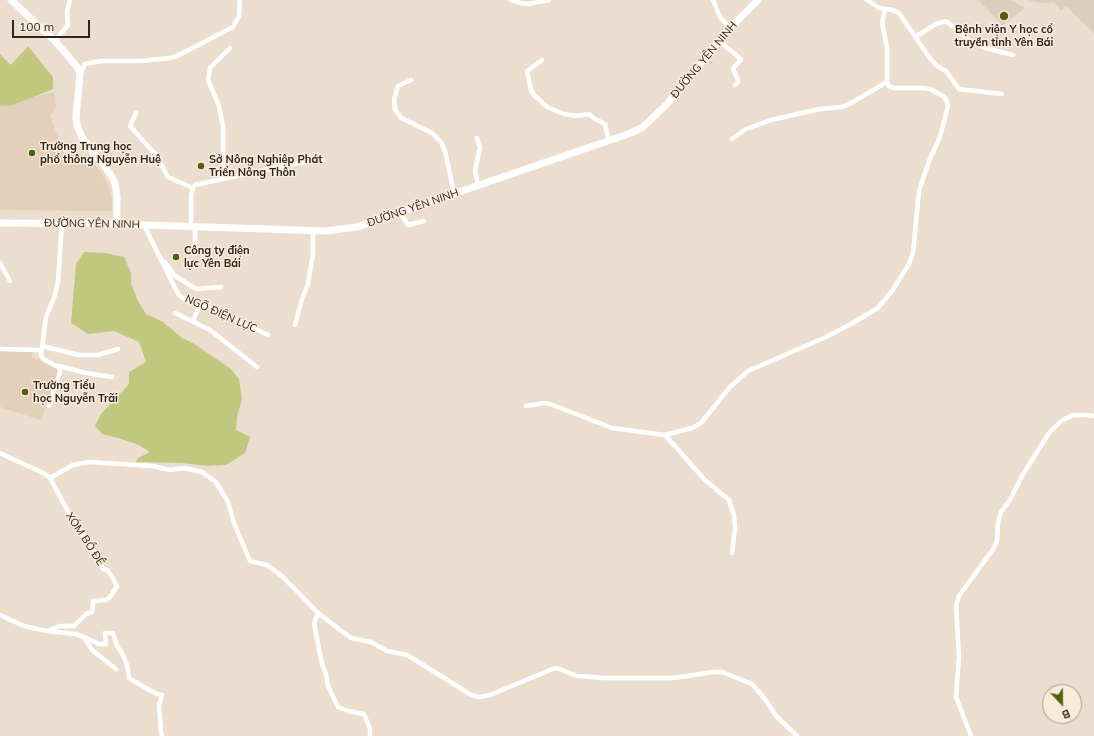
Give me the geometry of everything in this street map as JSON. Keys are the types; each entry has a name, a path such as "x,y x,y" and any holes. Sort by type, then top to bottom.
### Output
{"main road":[{"path":"11,0 55,41 76,64 80,74 76,118 78,128 82,137 111,175 115,183 117,196 117,224"},
{"name":"ĐƯỜNG YÊN NINH","path":"0,222 117,224 313,231 357,227 632,134 647,124 666,105 730,28 758,0"}],"street":[{"path":"55,41 68,25 67,12 70,0"},
{"path":"80,74 82,67 85,64 102,60 153,60 177,56 233,27 239,16 240,0"},
{"path":"511,0 521,4 529,4 549,0"},
{"path":"713,0 720,17 730,28"},
{"path":"867,0 876,6 893,10 899,14 933,62 946,71 960,89 1002,94"},
{"path":"526,406 544,403 550,404 612,428 665,435 692,428 701,423 730,387 748,371 826,337 878,308 892,292 910,264 913,253 920,191 929,161 940,137 948,106 947,101 943,96 930,89 893,88 889,86 887,82 887,47 882,23 885,9"},
{"path":"915,37 936,24 946,21 967,40 974,44 1014,55"},
{"path":"719,41 741,59 733,69 738,80 735,85"},
{"path":"223,179 223,126 218,106 208,80 210,68 230,48"},
{"path":"542,60 527,70 531,90 534,95 547,107 564,114 576,116 589,114 605,124 609,141"},
{"path":"411,80 398,86 394,100 395,109 401,118 432,133 442,142 454,193"},
{"path":"732,139 746,129 771,120 820,109 842,107 887,82"},
{"path":"136,113 130,126 156,156 168,177 193,188"},
{"path":"477,138 480,148 475,170 478,186"},
{"path":"195,253 192,195 193,188 198,184 287,165 323,160"},
{"path":"400,212 408,224 424,221"},
{"path":"62,224 55,295 46,317 41,355 42,359 59,366 86,373 112,377"},
{"name":"NGÕ ĐIỆN LỰC","path":"144,226 179,295 188,302 200,304 268,335"},
{"path":"295,325 301,302 308,284 313,253 313,231"},
{"path":"158,254 174,275 190,286 197,289 221,288"},
{"path":"0,263 10,281"},
{"path":"193,321 200,304"},
{"path":"175,314 210,330 256,368"},
{"path":"0,349 42,348 79,355 87,355 118,349"},
{"path":"49,406 60,372 59,366"},
{"path":"971,736 956,697 959,656 956,606 959,596 994,548 997,541 998,522 1001,512 1010,500 1022,476 1048,433 1061,421 1073,415 1094,416"},
{"path":"665,435 705,480 729,500 735,521 732,553"},
{"path":"0,453 45,474 50,478 73,465 89,462 153,466 170,470 184,468 202,472 216,482 228,502 234,523 250,561 267,565 283,577 318,612 351,638 372,642 387,651 407,655 475,697 490,695 555,668 577,676 604,678 674,678 722,672 752,684 765,699 776,716 798,736"},
{"name":"XÓM BỒ ĐỀ","path":"47,632 60,626 74,626 86,614 92,612 94,607 93,601 106,600 110,597 117,586 107,570 103,569 94,551 72,519 50,478"},
{"path":"318,612 314,624 328,686 338,707 348,711 364,714 370,729 370,736"},
{"path":"0,615 24,626 47,632 75,634 99,644 106,644 105,633 113,633 116,646 122,653 127,665 129,678 157,694 162,695 159,705 162,736"},
{"path":"84,637 92,650 116,669"}],"shaded area":[{"name":"Bệnh viện Y học cổ truyền tỉnh Yên Bái","path":"978,0 1010,0 1025,8 1003,25"},
{"path":"1027,0 1094,0 1094,33 1066,6 1061,10 1054,2 1042,3"},
{"name":"Trường Trung học phổ thông Nguyễn Huệ","path":"54,92 56,107 50,116 65,155 76,151 101,172 109,186 112,199 112,211 0,210 0,105"},
{"name":"Trường Tiểu học Nguyễn Trãi","path":"0,351 33,352 32,358 38,358 59,370 41,420 2,408 0,406"}],"green space":[{"path":"28,46 53,77 53,89 13,105 0,106 0,54 11,65"},
{"path":"84,252 105,253 124,257 131,273 131,283 138,301 146,314 163,322 182,338 193,343 231,369 239,379 242,399 237,417 236,430 250,437 245,453 226,465 208,466 182,463 136,462 138,458 150,452 139,445 102,434 95,426 101,414 129,384 129,372 146,362 139,342 114,331 88,334 71,323 76,264"}],"place":[{"name":"Bệnh viện Y học cổ truyền tỉnh Yên Bái","path":"1004,16"},
{"name":"Trường Trung học phổ thông Nguyễn Huệ","path":"32,153"},
{"name":"Sở Nông Nghiệp Phát Triển Nông Thôn","path":"201,166"},
{"name":"Công ty điện lực Yên Bái","path":"176,257"},
{"name":"Trường Tiểu học Nguyễn Trãi","path":"25,392"}]}
